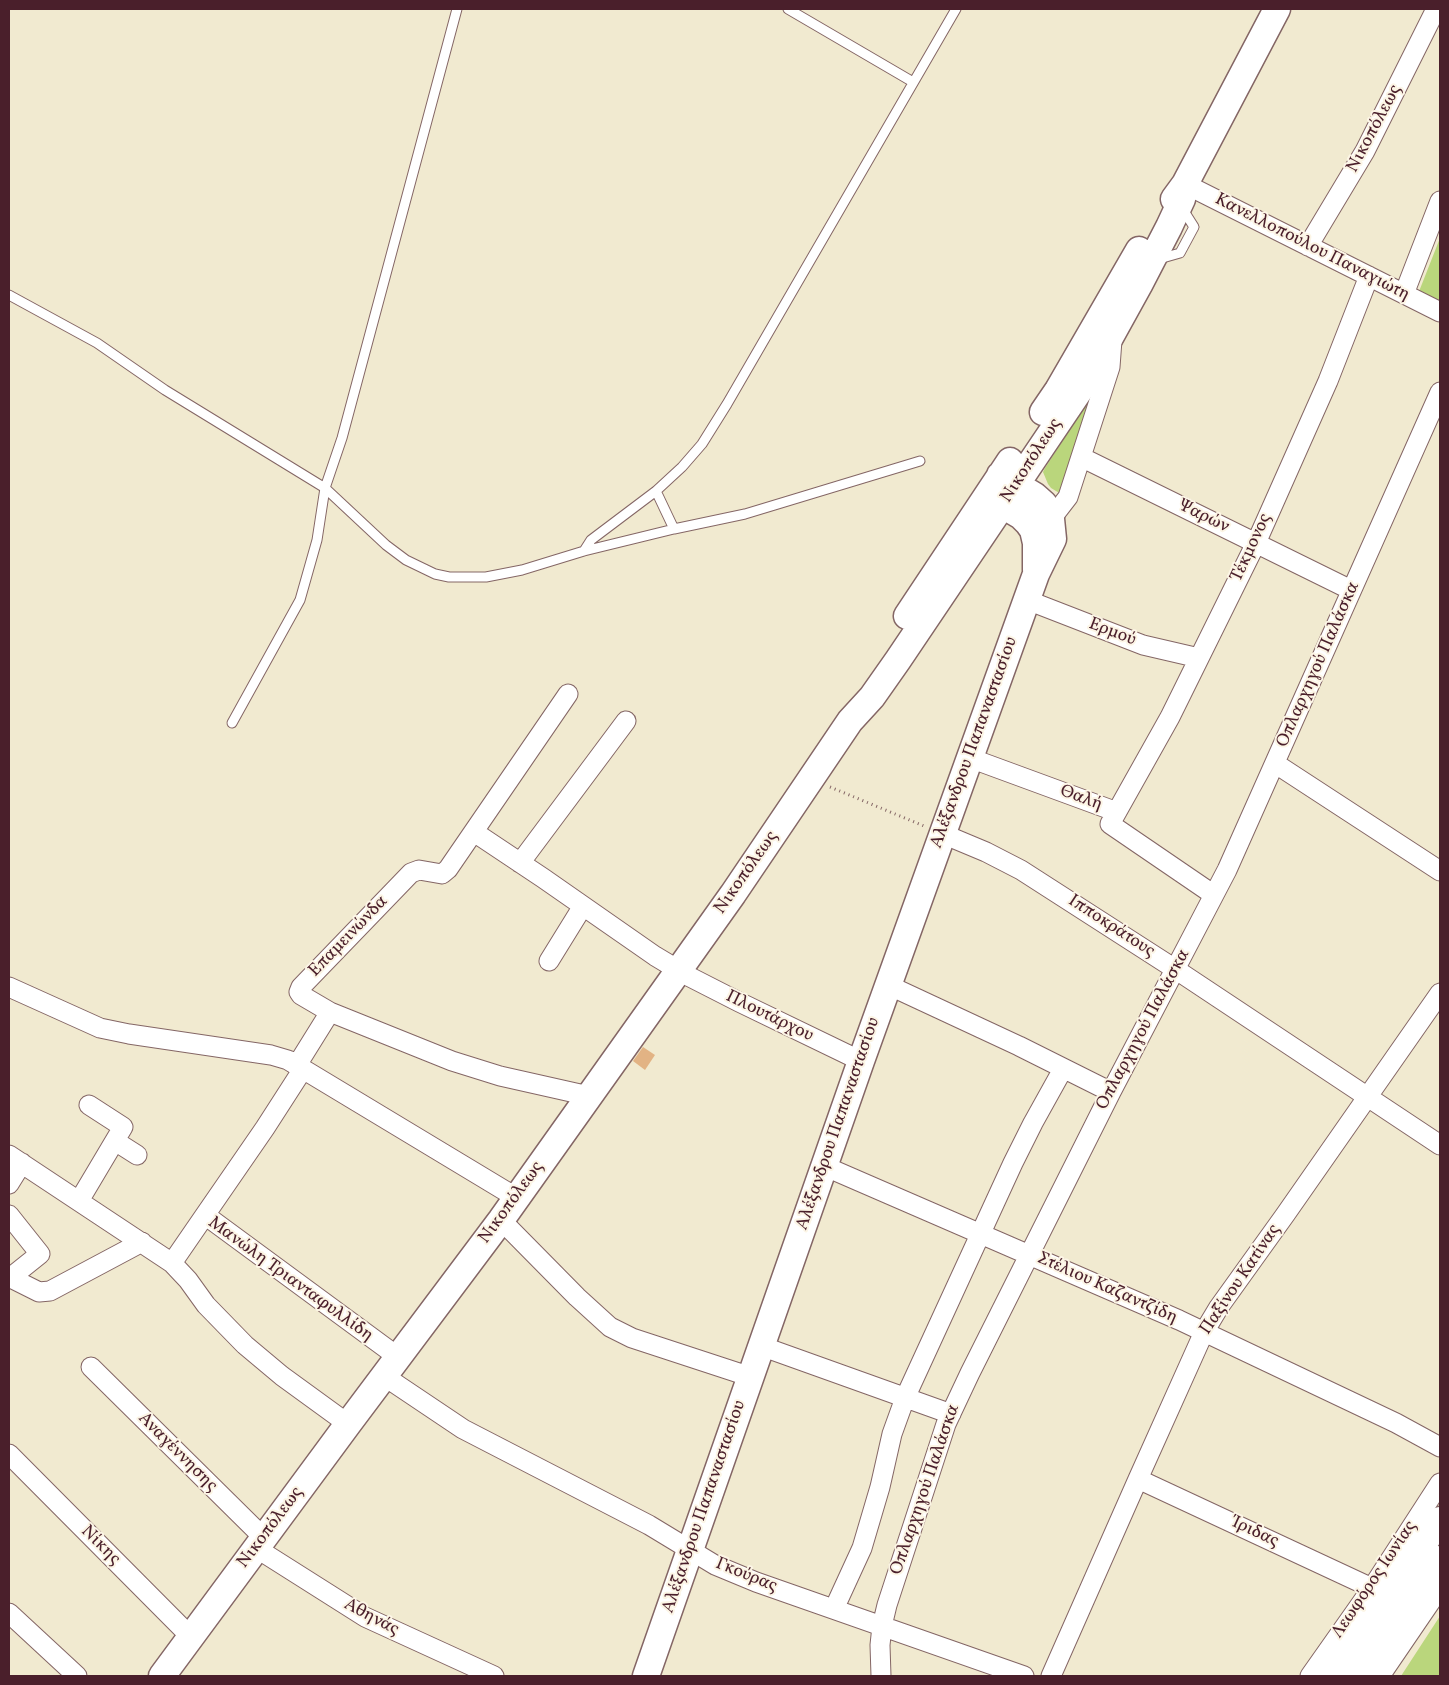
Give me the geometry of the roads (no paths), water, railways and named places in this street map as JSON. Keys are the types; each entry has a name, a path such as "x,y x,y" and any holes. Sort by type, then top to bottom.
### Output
{"main road":[{"name":"Νικοπόλεως","path":"850,721 864,686 929,582 1086,381 1151,262 1182,194 1277,9"},
{"name":"Νικοπόλεως","path":"165,1675 260,1543 517,1198 679,970 850,721 872,697 986,530 1001,490 1128,267 1157,222 1182,194"},
{"path":"1001,490 1035,496 1048,512 1051,519"},
{"name":"Αλέξανδρου Παπαναστασίου","path":"646,1676 861,1061 1027,600 1036,566 1036,543 1033,530 1001,490"},
{"name":"Αλέξανδρου Παπαναστασίου","path":"1036,566 1052,539 1051,519"},
{"path":"986,530 1004,527 1018,531 1029,542 1036,566"},
{"path":"1332,1676 1440,1520"},
{"path":"1358,1676 1440,1559"}],"street":[{"name":"Νικοπόλεως","path":"1308,246 1365,151 1436,9"},
{"name":"Κανελλοπούλου Παναγιώτη","path":"1182,194 1308,246 1440,312"},
{"path":"1404,294 1440,202"},
{"name":"Τέκμονος","path":"1117,812 1161,734 1256,543 1328,381 1369,276"},
{"path":"1051,519 1068,498 1110,367 1112,335"},
{"name":"Οπλαρχηγού Παλάσκα","path":"881,1676 880,1645 887,1605 940,1441 951,1414 1110,1092 1214,895 1276,764 1351,590 1440,392"},
{"name":"Ψαρών","path":"1081,457 1351,590"},
{"name":"Ερμού","path":"1027,600 1143,645 1199,658"},
{"path":"474,832 568,694"},
{"path":"520,863 626,722"},
{"name":"Θαλή","path":"970,758 1117,812 1110,824 1214,895"},
{"path":"1276,764 1440,871"},
{"name":"Πλουτάρχου","path":"474,832 645,950 739,1002 861,1061"},
{"name":"Επαμεινώνδα","path":"330,1012 301,995 299,992 301,987 411,873 419,870 442,874 448,869 474,832"},
{"name":"Ιπποκράτους","path":"943,834 986,852 1021,870 1175,969 1440,1145"},
{"path":"550,961 583,906"},
{"path":"888,985 1110,1092"},
{"path":"9,987 100,1028 271,1055 288,1060 517,1198"},
{"name":"Παξίνου Κατίνας","path":"1051,1676 1204,1332 1219,1307 1440,993"},
{"path":"205,1215 265,1128 330,1012 452,1062 500,1076 588,1096"},
{"path":"834,1609 862,1548 876,1502 892,1434 906,1398 1017,1155 1063,1069"},
{"path":"79,1201 123,1127 89,1105"},
{"path":"115,1141 137,1155"},
{"path":"9,1184 15,1159 172,1263 188,1280 206,1305 245,1345 296,1387 348,1424"},
{"name":"Στέλιου Καζαντζίδη","path":"824,1166 1204,1332 1372,1411 1440,1447"},
{"name":"Μανώλη Τριανταφυλλίδη","path":"172,1263 205,1215 391,1367"},
{"path":"9,1216 40,1254 9,1278 39,1292 50,1291 142,1242"},
{"path":"501,1220 610,1327 632,1338 750,1377"},
{"path":"762,1346 951,1414"},
{"name":"Αναγέννησης","path":"91,1367 260,1543"},
{"name":"Γκούρας","path":"391,1367 463,1429 648,1525 690,1551 735,1574 1024,1676"},
{"name":"Νίκης","path":"9,1454 191,1637"},
{"name":"Ίριδας","path":"1138,1479 1372,1588"},
{"name":"Λεωφόρος Ιωνίας","path":"1310,1676 1372,1588 1440,1484"},
{"name":"Αθηνάς","path":"260,1543 365,1617 494,1676"},
{"path":"1380,1676 1440,1588"},
{"path":"9,1613 77,1676"}],"lane":[{"path":"232,723 300,600 317,540 325,488 342,438 457,9"},
{"path":"788,9 913,82"},
{"path":"584,551 591,540 656,491 690,459 711,431 956,9"},
{"path":"9,295 97,343 165,390 325,488 395,553 435,574 464,578 503,574 539,566 584,551 674,528 745,514 920,461"},
{"path":"656,491 674,528"}]}
